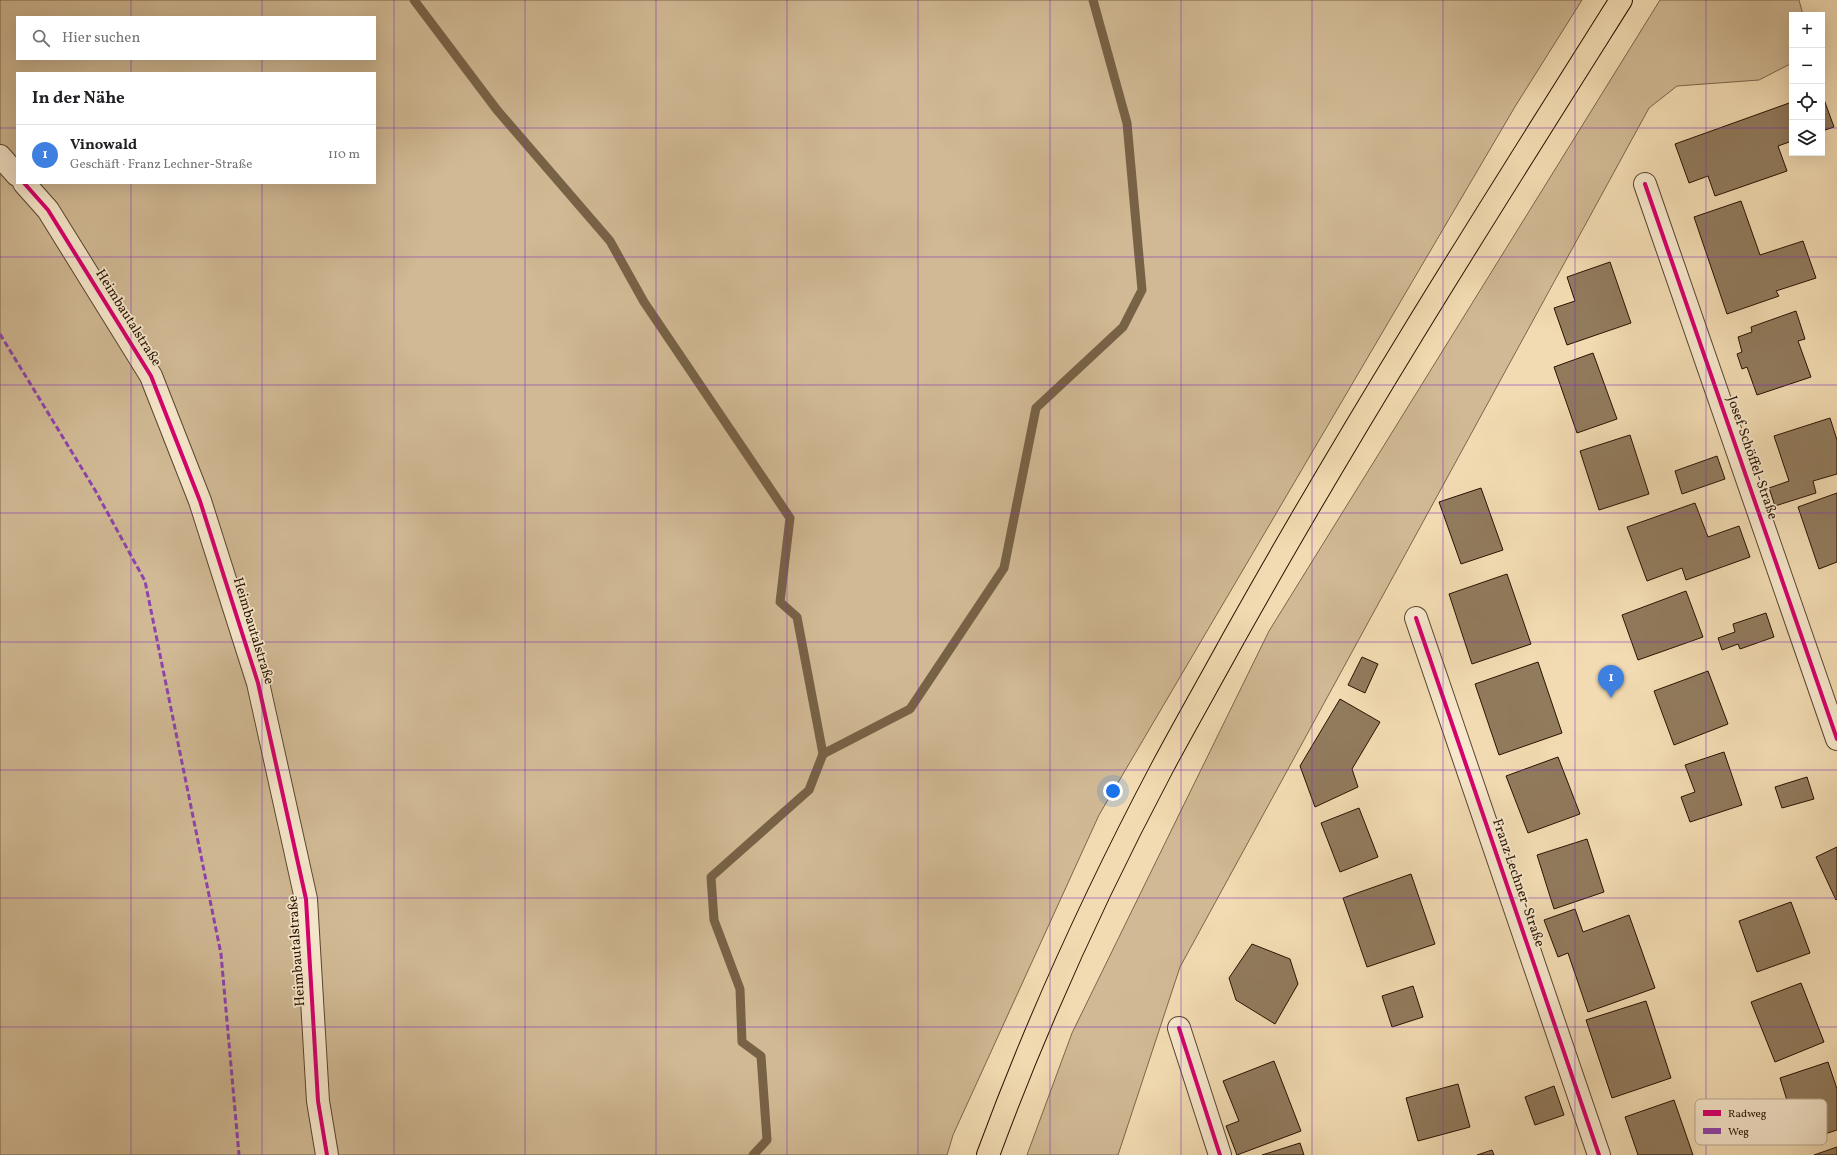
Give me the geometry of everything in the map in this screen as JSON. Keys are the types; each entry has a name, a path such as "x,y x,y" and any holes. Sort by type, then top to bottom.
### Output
{"main road":[{"path":"988,1155 1010,1094 1062,973 1116,858 1162,767 1277,560 1402,350 1621,0"}],"street":[{"path":"0,156 16,174"},
{"name":"Heimbautalstraße","path":"25,184 48,210 151,376 200,501 258,683 306,899 318,1101 327,1155"},
{"name":"Josef Schöffel-Straße","path":"1646,184 1837,738"},
{"name":"Franz Lechner-Straße","path":"1416,618 1599,1155"},
{"path":"1179,1028 1220,1155"}],"shaded area":[{"path":"0,0 1582,0 1516,105 1099,815 953,1135 947,1155 0,1155"},
{"path":"1660,0 1799,0 1802,12 1789,12 1789,65 1759,80 1677,86 1649,108 1180,967 1118,1155 1027,1155 1072,1033 1269,631"}],"building":[{"path":"1825,102 1834,127 1825,130"},
{"path":"1789,103 1789,142 1778,146 1787,171 1715,196 1708,176 1689,183 1675,144"},
{"path":"1741,201 1760,255 1803,241 1816,278 1776,291 1779,296 1727,314 1694,217"},
{"path":"1610,262 1631,323 1567,345 1554,308 1575,301 1567,277"},
{"path":"1796,311 1805,339 1798,341 1811,377 1757,395 1747,367 1742,369 1737,354 1742,352 1738,337 1752,332 1751,327"},
{"path":"1593,353 1617,419 1577,433 1554,367"},
{"path":"1830,418 1837,440 1837,474 1813,481 1816,493 1775,506 1769,488 1789,481 1774,436"},
{"path":"1630,435 1649,494 1599,510 1580,451"},
{"path":"1717,456 1725,479 1682,494 1675,471"},
{"path":"1481,488 1503,550 1461,564 1439,502"},
{"path":"1837,493 1837,562 1819,569 1798,507"},
{"path":"1695,503 1708,537 1739,526 1750,557 1686,580 1682,568 1647,581 1627,527"},
{"path":"1507,574 1531,644 1472,664 1449,594"},
{"path":"1686,591 1703,637 1638,660 1622,615"},
{"path":"1766,613 1774,637 1740,649 1738,644 1722,650 1718,638 1735,632 1733,624"},
{"path":"1362,657 1378,664 1365,693 1348,685"},
{"path":"1538,662 1562,733 1499,755 1475,684"},
{"path":"1708,671 1728,724 1674,745 1654,691"},
{"path":"1340,699 1380,722 1352,769 1358,787 1315,807 1300,766"},
{"path":"1724,752 1742,805 1690,822 1681,797 1695,792 1685,765"},
{"path":"1558,757 1580,814 1528,833 1506,776"},
{"path":"1807,777 1814,799 1782,808 1775,787"},
{"path":"1359,808 1378,857 1340,872 1321,823"},
{"path":"1587,839 1604,892 1554,909 1537,855"},
{"path":"1837,847 1837,899 1836,900 1816,857"},
{"path":"1411,874 1435,944 1367,967 1343,898"},
{"path":"1791,902 1810,953 1757,972 1739,921"},
{"path":"1575,909 1583,932 1629,915 1655,988 1588,1012 1568,953 1558,957 1544,920"},
{"path":"1252,944 1290,959 1298,984 1275,1024 1236,1000 1229,978"},
{"path":"1801,983 1824,1042 1775,1062 1751,1002"},
{"path":"1413,986 1423,1017 1392,1027 1382,996"},
{"path":"1646,1001 1671,1078 1612,1098 1586,1020"},
{"path":"1274,1061 1301,1131 1237,1155 1226,1126 1239,1121 1223,1081"},
{"path":"1828,1062 1837,1089 1837,1130 1827,1133 1827,1099 1787,1099 1780,1078"},
{"path":"1458,1084 1470,1127 1418,1141 1406,1098"},
{"path":"1554,1086 1564,1115 1535,1125 1525,1097"},
{"path":"1674,1100 1693,1155 1638,1155 1625,1117"},
{"path":"1300,1143 1304,1155 1262,1155"},
{"path":"1837,1147 1837,1155 1814,1155"},
{"path":"1492,1150 1494,1155 1477,1155"}],"waterway":[{"path":"414,0 497,110 610,241 644,302 790,518 780,602 797,617 823,754 809,790 711,877 714,920 740,989 742,1042 761,1056 767,1140 753,1155"},
{"path":"823,754 910,709 1004,568 1036,408 1123,327 1142,290 1127,123 1093,0"}],"marked path":[{"path":"0,334 95,490 145,581 221,954 239,1155"}],"cycle path":[{"path":"25,184 48,210 151,376 200,501 258,683 306,899 318,1101 327,1155"},
{"path":"1645,184 1837,739"},
{"path":"1416,618 1599,1155"},
{"path":"1179,1028 1220,1155"}],"place":[{"name":"Vinowald","path":"1611,698"}]}
